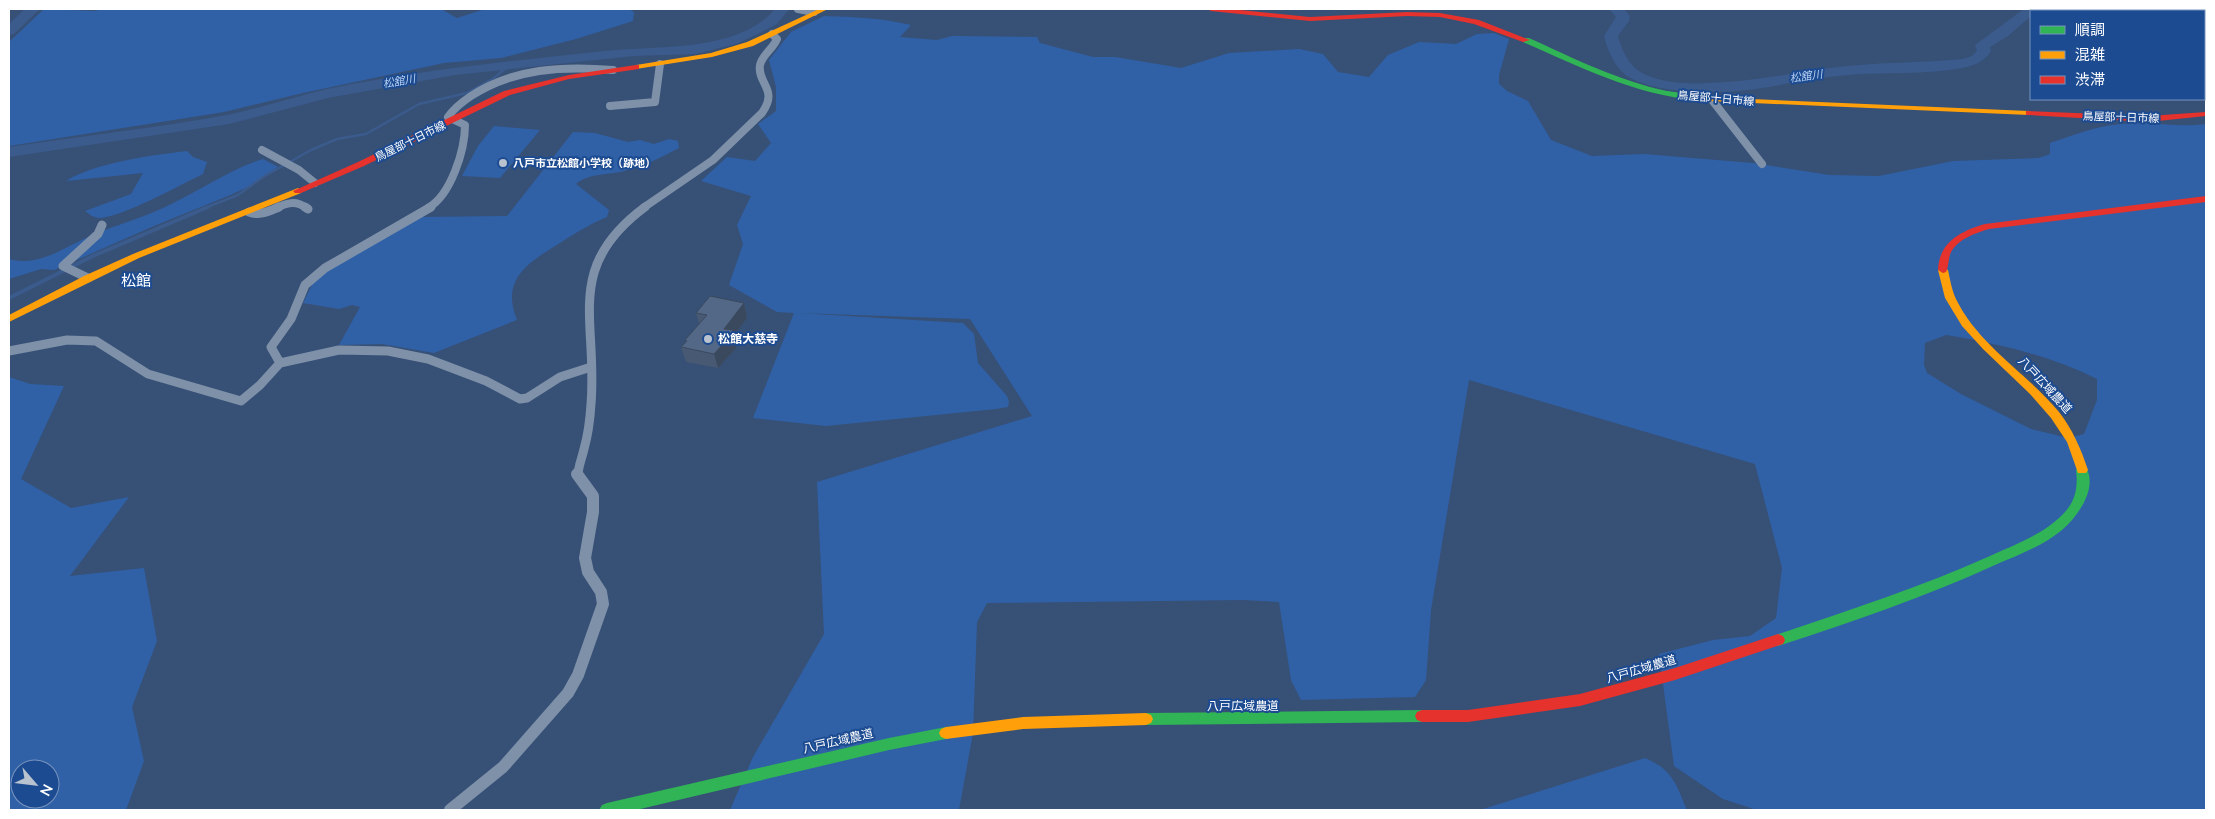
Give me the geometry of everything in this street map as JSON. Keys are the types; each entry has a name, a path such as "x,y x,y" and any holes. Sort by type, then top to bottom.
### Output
{"main road":[{"name":"鳥屋部十日市線","path":"1211,9 1272,17 1314,19 1420,14 1456,17 1504,31 1634,84 1665,93 1712,100 2148,118 2206,114"},
{"name":"鳥屋部十日市線","path":"9,319 88,278 191,233 248,212 407,143 486,102 530,86 569,77 660,64 729,51 772,34 819,11"},
{"name":"八戸広域農道","path":"607,810 889,744 959,731 1024,723 1106,720 1468,716 1551,705 1607,693 1675,674 1814,630 1920,592 2046,536 2064,523 2074,511 2080,501 2084,487 2084,474 2080,458 2061,421 2026,382 1968,326 1952,306 1940,276 1946,251 1956,239 1969,231 1997,224 2206,199"}],"street":[{"path":"798,9 819,11"},
{"path":"450,810 503,767 568,693 578,675 603,604 602,592 586,566 584,552 594,506 593,496 577,474 589,435 592,394 591,281 600,254 610,240 633,216 714,158 766,108 769,89 760,72 760,66 762,60 776,43 777,38 772,34"},
{"path":"610,106 655,102 660,64"},
{"path":"1712,100 1762,164"},
{"path":"280,363 271,348 291,319 305,284 325,268 435,204 445,194 453,181 465,130 465,125 454,119"},
{"path":"262,150 299,170 316,183"},
{"path":"248,212 258,214 295,202 304,204 308,209"},
{"path":"88,278 63,266 98,234 102,225"},
{"path":"9,351 67,340 96,341 148,374 241,402 280,363 339,350 388,351 447,365 486,381 520,399 527,398 566,374 591,367"}],"shaded area":[{"path":"44,9 95,11 102,9 441,9 457,18 485,9 628,9 634,12 633,21 576,39 501,58 444,63 224,112 9,146 9,42"},
{"path":"824,16 868,18 911,25 900,37 937,40 952,36 1037,37 1040,43 1093,57 1115,57 1181,68 1229,53 1299,49 1323,54 1338,72 1369,77 1388,55 1419,42 1456,44 1477,34 1494,33 1509,39 1499,75 1499,84 1507,91 1528,101 1551,140 1592,156 1644,154 1753,163 1829,175 1879,176 1953,161 2039,158 2050,154 2050,143 2085,131 2112,125 2132,123 2206,124 2206,810 1757,810 1723,799 1674,766 1659,654 1713,640 1750,636 1776,618 1782,568 1755,464 1469,380 1431,610 1426,680 1415,697 1301,700 1291,680 1279,602 1243,600 987,603 977,622 973,733 959,810 730,810 753,757 824,634 817,482 1032,416 970,319 798,313 963,323 974,334 978,363 1007,396 1008,407 826,426 753,418 794,313 777,312 729,285 743,244 737,225 751,196 701,181 727,157 755,161 771,143 758,124 776,111 776,87 769,60 791,32","holes":["1946,335 2004,346 2042,357 2097,379 2097,400 2084,434 2068,438 2031,429 1961,394 1927,373 1924,365 1925,343"]},
{"path":"494,126 540,130 500,178 462,176 478,146"},
{"path":"573,132 595,133 628,142 640,140 654,144 669,139 678,141 679,148 639,167 593,176 576,184 609,210 607,217 583,229 538,257 520,273 512,293 517,320 434,353 382,344 339,345 360,307 352,305 339,309 303,303 313,283 335,265 419,217 507,216"},
{"path":"187,151 193,157 207,162 203,174 136,207 109,217 97,218 85,211 131,194 143,173 66,181 92,169 108,165"},
{"path":"263,159 278,167 248,187 54,270 41,269 9,279 9,259 29,261 48,256 94,235 163,208 237,169"},
{"path":"9,377 30,384 64,386 21,479 71,508 129,497 70,576 144,568 157,641 132,707 144,761 126,810 9,810"},
{"path":"1645,758 1668,773 1676,785 1687,810 1480,810"}],"building":[{"path":"710,296 744,303 724,329 733,330 733,333 714,354 681,347 707,315 696,313"}],"waterway":[{"name":"松舘川","path":"9,31 33,9"},
{"name":"松舘川","path":"9,152 229,119 327,94 455,71 634,52 695,50 731,41 751,32 772,21 782,9"},
{"name":"松舘川","path":"1616,9 1623,16 1622,21 1611,36 1626,67 1634,74 1651,81 1692,88 1734,87 1840,71 1965,63 1977,59 1984,51 1982,45 1997,38 2030,11"},
{"path":"205,208 238,195 263,177 311,150 337,139 366,134 419,104 467,93 494,78 506,68 506,65"},
{"path":"9,298 93,256 208,207"}],"traffic: fast":[{"path":"1526,40 1592,69 1638,86 1684,97 1708,99"},
{"path":"1778,640 1917,592 2041,538 2057,527 2074,510 2082,491 2082,470"},
{"path":"1146,719 1422,716"},
{"path":"607,810 889,744 946,733"}],"traffic: slow":[{"path":"636,67 712,55 750,44 824,9"},
{"path":"1708,99 2029,113"},
{"path":"9,319 88,278 136,256 298,191"},
{"path":"1943,270 1950,298 1966,323 1986,347 2034,392 2055,415 2072,441 2082,470"},
{"path":"946,733 1023,723 1146,719"}],"traffic: jam":[{"path":"1211,9 1310,19 1407,14 1440,15 1476,22 1526,40"},
{"path":"298,191 361,164 507,93 569,77 636,67"},
{"path":"2029,113 2148,119 2206,114"},
{"path":"1943,270 1943,261 1946,253 1956,240 1988,226 2206,199"},
{"path":"1422,716 1468,716 1580,700 1675,674 1778,640"}],"place":[{"name":"八戸市立松館小学校（跡地）","path":"503,163"},
{"name":"松館大慈寺","path":"708,339"}],"district":[{"name":"松館","path":"136,281"}]}
